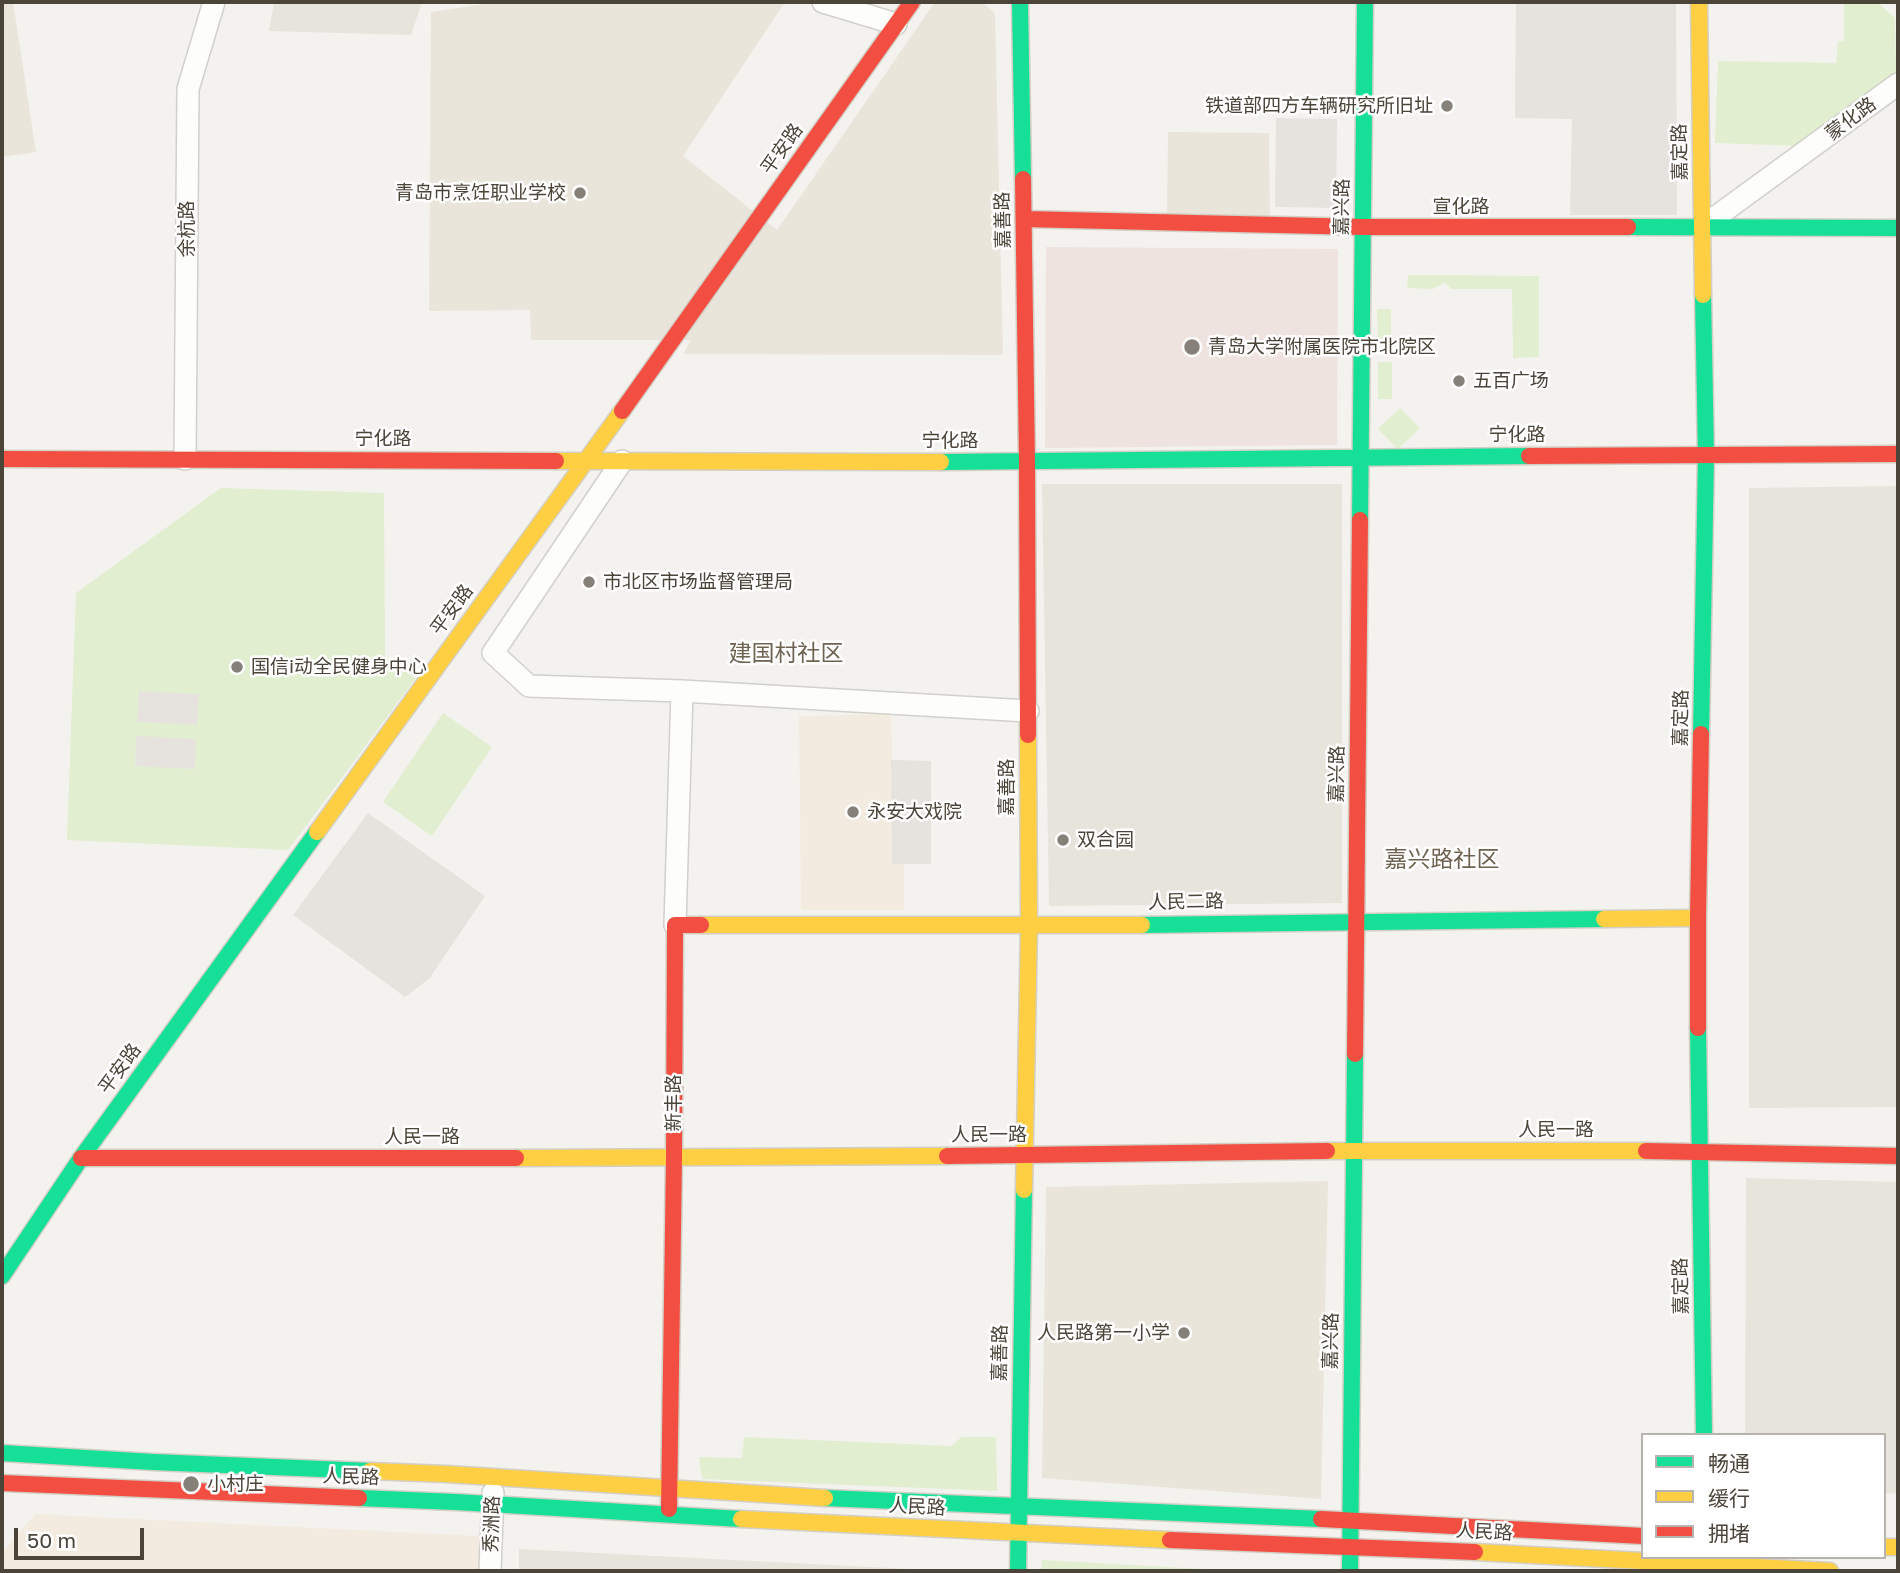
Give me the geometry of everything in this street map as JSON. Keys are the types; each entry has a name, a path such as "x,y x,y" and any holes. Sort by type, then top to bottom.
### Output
{"street":[{"name":"余杭路","path":"185,459 188,89 214,2"},
{"path":"823,2 897,24"},
{"name":"平安路","path":"2,1276 80,1158 586,461 912,2"},
{"name":"嘉善路","path":"1018,1571 1029,926 1027,462 1020,2"},
{"name":"嘉兴路","path":"1350,1571 1365,2"},
{"name":"嘉定路","path":"1699,2 1706,456 1698,918 1704,1433"},
{"name":"蒙化路","path":"1702,227 1898,84"},
{"name":"宣化路","path":"1024,219 1363,227 1898,228"},
{"name":"宁化路","path":"2,459 1027,462 1898,454"},
{"path":"622,461 493,653 529,686 682,691 1028,711"},
{"name":"新丰路","path":"668,1516 671,1489 675,925 682,691"},
{"name":"人民二路","path":"675,925 1029,926 1698,918"},
{"name":"人民一路","path":"80,1158 674,1158 1354,1151 1699,1151 1898,1156"},
{"name":"人民路","path":"2,1453 494,1477 1019,1507 1350,1520 1641,1536"},
{"name":"秀洲路","path":"490,1571 494,1477"},
{"name":"人民路","path":"7,1485 493,1504 668,1516 1350,1546 1830,1571"}],"shaded area":[{"path":"2,2 13,2 36,152 2,157"},
{"path":"274,2 422,2 411,35 269,31"},
{"name":"青岛市烹饪职业学校","path":"498,2 785,2 683,156 777,230 935,2 982,2 995,13 1003,355 683,354 691,340 531,340 530,310 429,311 431,12"},
{"path":"1516,2 1676,2 1677,215 1570,215 1572,119 1515,118"},
{"path":"1276,118 1337,119 1336,208 1275,207"},
{"path":"1168,132 1269,133 1270,221 1167,221"},
{"name":"青岛大学附属医院市北院区","path":"1046,247 1338,249 1337,445 1045,448"},
{"path":"1042,484 1342,484 1342,903 1049,906"},
{"path":"1898,486 1898,1107 1749,1108 1749,488"},
{"path":"139,691 199,694 197,725 137,722"},
{"path":"891,714 892,760 931,761 931,864 904,864 904,910 801,910 799,716"},
{"path":"136,736 196,739 195,769 135,766"},
{"path":"891,760 931,761 931,864 892,864"},
{"path":"368,813 485,896 429,979 405,997 293,915"},
{"path":"1746,1178 1898,1182 1898,1494 1886,1493 1886,1433 1745,1433"},
{"name":"人民路第一小学","path":"1328,1181 1321,1499 1042,1478 1046,1187"},
{"path":"35,1514 499,1537 497,1571 2,1571 2,1553"},
{"path":"519,1549 949,1571 519,1571"}],"green space":[{"path":"1877,2 1895,18 1896,72 1800,146 1715,143 1718,61 1836,63 1838,41 1844,41 1844,3"},
{"path":"1408,275 1539,276 1539,357 1513,358 1512,289 1452,289 1446,282 1433,289 1407,288"},
{"path":"1377,309 1391,309 1391,346 1378,346"},
{"path":"1378,362 1392,362 1392,399 1378,399"},
{"path":"1400,408 1420,428 1398,449 1378,429"},
{"name":"国信i动全民健身中心","path":"221,488 384,493 385,656 416,678 288,850 67,840 76,593"},
{"path":"443,713 492,747 432,836 383,802"},
{"path":"744,1437 952,1446 961,1437 996,1437 997,1491 702,1479 699,1457 742,1458"},
{"path":"1042,1560 1239,1571 1041,1571"}],"traffic: fast":[{"path":"1020,2 1023,179"},
{"path":"1360,520 1365,2"},
{"path":"1628,227 1898,228"},
{"path":"1701,734 1706,456 1703,295"},
{"path":"941,462 1529,456"},
{"path":"2,1276 81,1158 317,832"},
{"path":"1142,925 1604,919"},
{"path":"1698,1028 1704,1433"},
{"path":"1350,1571 1355,1054"},
{"path":"1018,1571 1024,1190"},
{"path":"2,1453 370,1471"},
{"path":"359,1498 741,1519"},
{"path":"825,1498 1321,1519"}],"traffic: slow":[{"path":"1699,2 1703,295"},
{"path":"317,832 622,411"},
{"path":"556,461 941,462"},
{"path":"1024,1190 1029,926 1028,735"},
{"path":"1604,919 1698,918"},
{"path":"701,925 1142,925"},
{"path":"1327,1151 1646,1151"},
{"path":"516,1158 947,1156"},
{"path":"370,1471 825,1498"},
{"path":"741,1519 1170,1540"},
{"path":"1886,1547 1898,1547"},
{"path":"1475,1552 1830,1571"}],"traffic: jam":[{"path":"622,411 912,2"},
{"path":"1023,179 1028,735"},
{"path":"1024,219 1363,227 1628,227"},
{"path":"1529,456 1898,454"},
{"path":"2,459 556,461"},
{"path":"1355,1054 1360,520"},
{"path":"1698,1028 1701,734"},
{"path":"669,1509 675,925 701,925"},
{"path":"947,1156 1327,1151"},
{"path":"1646,1151 1898,1156"},
{"path":"81,1158 516,1158"},
{"path":"2,1483 359,1498"},
{"path":"1321,1519 1641,1536"},
{"path":"1170,1540 1475,1552"}],"place":[{"name":"铁道部四方车辆研究所旧址","path":"1447,106"},
{"name":"青岛市烹饪职业学校","path":"580,193"},
{"name":"青岛大学附属医院市北院区","path":"1192,347"},
{"name":"五百广场","path":"1459,381"},
{"name":"市北区市场监督管理局","path":"589,582"},
{"name":"国信i动全民健身中心","path":"237,667"},
{"name":"永安大戏院","path":"853,812"},
{"name":"双合园","path":"1063,840"},
{"name":"人民路第一小学","path":"1184,1333"},
{"name":"小村庄","path":"191,1484"}],"district":[{"name":"建国村社区","path":"786,654"},
{"name":"嘉兴路社区","path":"1442,860"}]}
